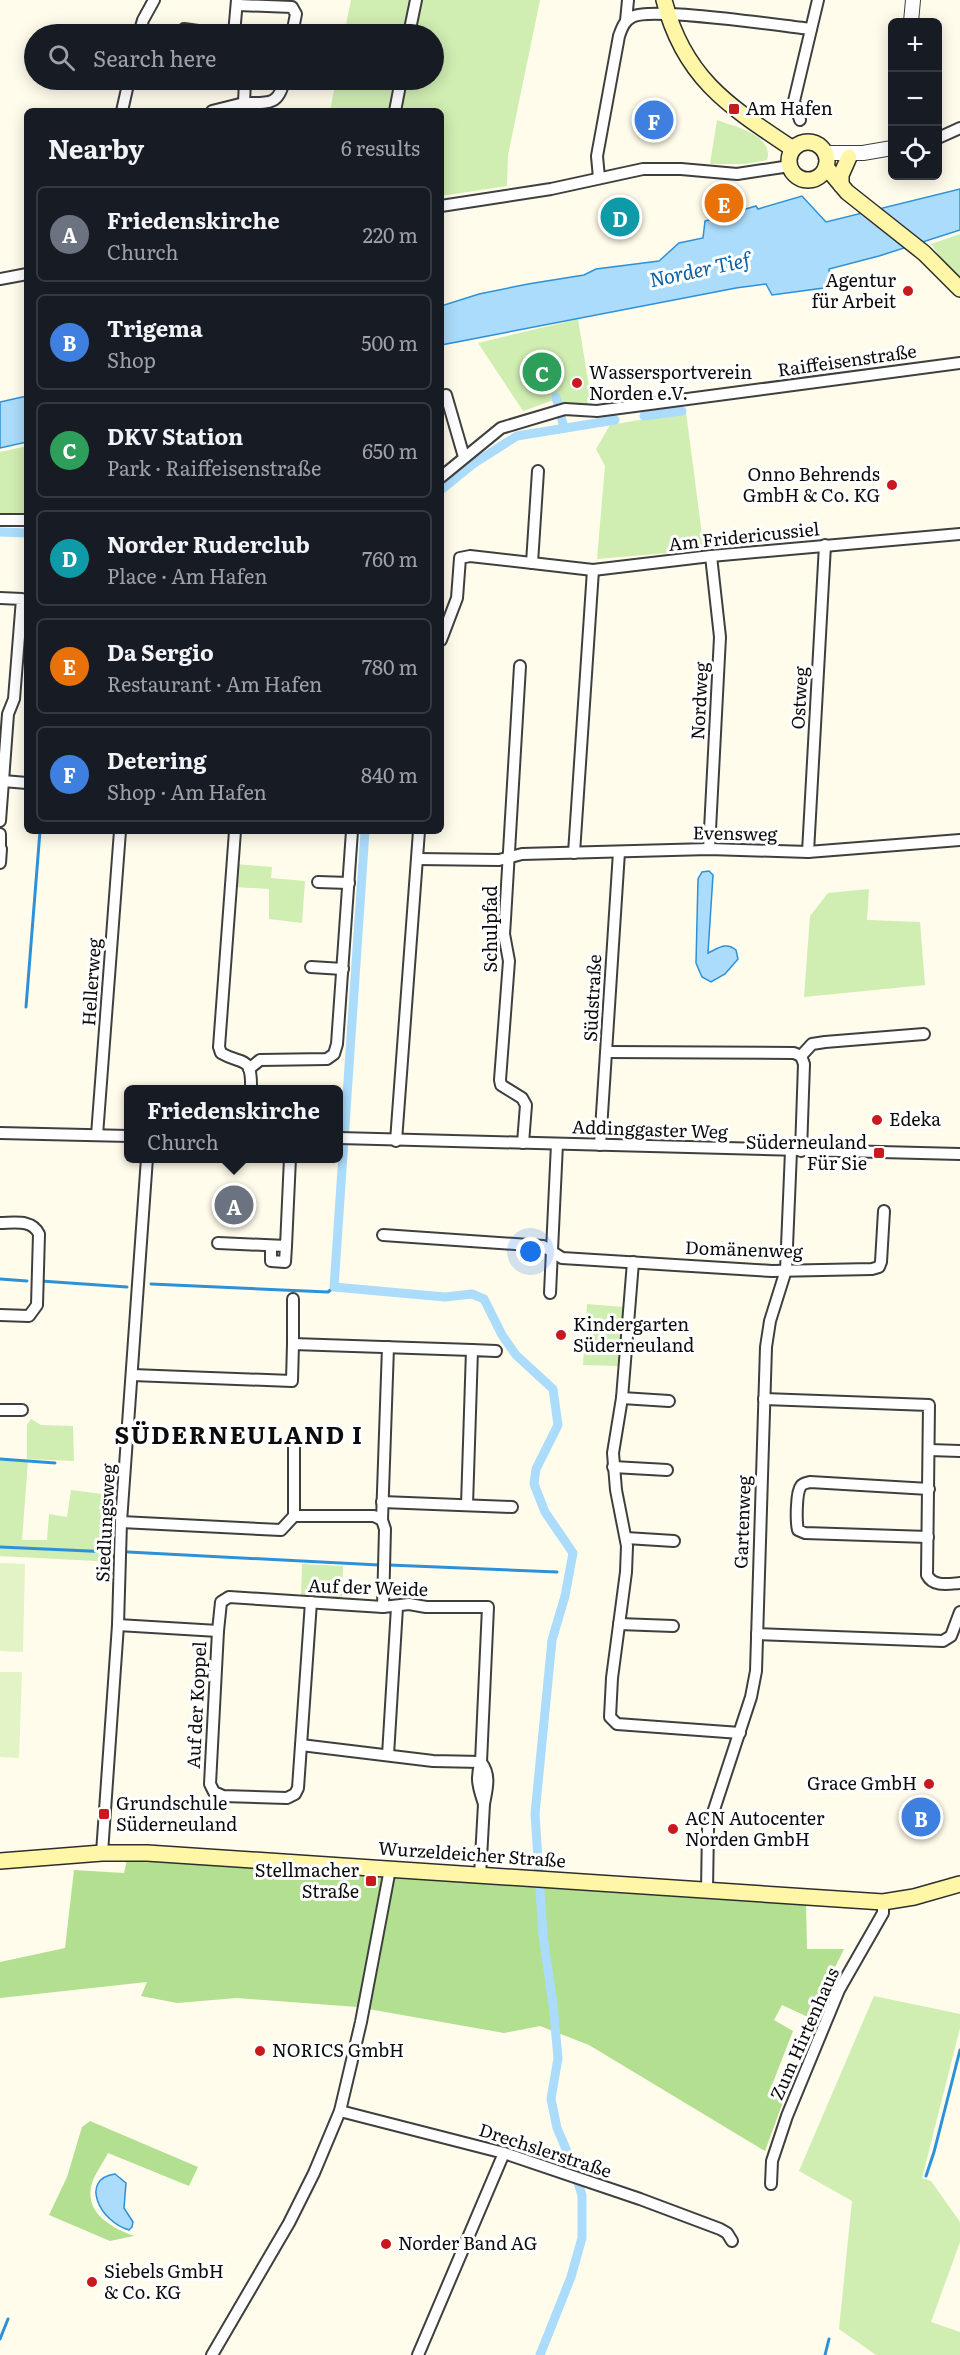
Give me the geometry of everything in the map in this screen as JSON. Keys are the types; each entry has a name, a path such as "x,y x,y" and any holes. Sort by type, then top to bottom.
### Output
{"main road":[{"path":"666,7 679,44 705,83 752,123 793,149"},
{"path":"824,165 805,180 798,177 790,166 789,159 793,149 801,143 808,142 821,147 824,165 844,188 924,253 960,289"},
{"path":"844,188 841,175 852,155"},
{"name":"Wurzeldeicher Straße","path":"0,1861 102,1853 147,1853 883,1902 914,1897 960,1884"},
{"name":"Wurzeldeicher Straße","path":"939,1889 960,1873"}],"street":[{"path":"142,24 154,0"},
{"path":"411,24 416,0"},
{"path":"599,178 597,156 619,36 626,21 628,0"},
{"path":"800,120 794,101 818,0"},
{"path":"911,18 913,0"},
{"path":"235,24 238,3 292,7 296,11 294,24"},
{"path":"626,21 639,14 666,7 811,29"},
{"path":"123,108 127,90"},
{"path":"244,103 245,90"},
{"path":"224,108 244,103 272,102 278,98 282,90"},
{"path":"396,108 399,90"},
{"path":"942,136 960,128"},
{"path":"824,165 852,155 888,149"},
{"path":"444,206 551,189 643,170 681,169 738,174 790,166"},
{"path":"0,279 24,273"},
{"name":"Raiffeisenstraße","path":"444,474 501,428 560,411 597,411 960,363"},
{"path":"446,395 464,457"},
{"path":"532,563 538,471"},
{"path":"0,519 24,520"},
{"name":"Am Fridericussiel","path":"444,632 457,598 460,558 470,556 593,570 711,556 960,534"},
{"name":"Ostweg","path":"808,852 825,545"},
{"name":"Nordweg","path":"709,849 720,637 711,556"},
{"path":"574,853 593,570"},
{"path":"0,598 22,599 14,699 4,713 0,821"},
{"name":"Schulpfad","path":"520,666 504,934 509,961 500,1080 501,1085 522,1098 526,1105 523,1143"},
{"path":"3,781 24,783"},
{"name":"Hellerweg","path":"97,1135 120,834"},
{"path":"235,834 219,1047 221,1053 238,1058 249,1069 252,1075 251,1085"},
{"path":"249,1069 260,1060 327,1059 334,1054 337,1044 352,834"},
{"path":"396,1141 418,834"},
{"name":"Evensweg","path":"417,859 499,860 522,854 709,849 808,852 960,840"},
{"path":"0,843 0,863"},
{"name":"Südstraße","path":"600,1145 618,852"},
{"path":"318,882 348,884"},
{"path":"311,967 342,969"},
{"path":"606,1052 794,1053 801,1056 812,1044 924,1034"},
{"name":"Gartenweg","path":"706,1890 708,1828 740,1733 756,1671 766,1347 770,1322 786,1270 804,1064 801,1056"},
{"path":"0,1134 124,1136"},
{"name":"Addinggaster Weg","path":"343,1138 960,1155"},
{"path":"550,1293 557,1144"},
{"name":"Siedlungsweg","path":"102,1853 118,1624 121,1522 147,1163"},
{"path":"218,1243 286,1246 290,1163"},
{"name":"Domänenweg","path":"383,1235 543,1246 562,1258 772,1271 879,1267 884,1211"},
{"path":"0,1223 30,1223 39,1234 37,1305 29,1316 0,1315"},
{"path":"633,1262 622,1398 613,1453 613,1467 626,1538 626,1572 612,1678 610,1717 617,1724 740,1733"},
{"path":"132,1375 292,1381 293,1299"},
{"path":"293,1344 496,1351"},
{"path":"383,1606 385,1529 382,1520 383,1442 388,1347"},
{"path":"467,1505 472,1350"},
{"path":"622,1398 669,1401"},
{"path":"764,1399 928,1405 927,1575 930,1581 936,1583 960,1583"},
{"path":"0,1410 22,1410"},
{"path":"121,1522 281,1530 294,1516 294,1440"},
{"path":"929,1450 960,1451"},
{"path":"613,1467 667,1470"},
{"path":"928,1537 805,1533 798,1530 797,1505 800,1487 803,1483 810,1482 929,1489"},
{"path":"382,1502 512,1507"},
{"path":"294,1516 374,1516 382,1520"},
{"path":"626,1538 674,1541"},
{"name":"Auf der Weide","path":"218,1631 221,1602 229,1598 397,1607 409,1604 426,1607 488,1607 481,1762 477,1785 484,1804 480,1876"},
{"name":"Auf der Koppel","path":"218,1631 210,1784 214,1792 223,1796 287,1798 298,1788 311,1602"},
{"path":"388,1755 397,1607"},
{"path":"757,1634 943,1641 951,1636 960,1612"},
{"path":"118,1624 218,1631"},
{"path":"619,1624 673,1626"},
{"path":"301,1745 433,1761 481,1762"},
{"path":"212,2355 289,2223 314,2173 340,2111 362,2022 390,1869"},
{"name":"Zum Hirtenhaus","path":"771,2184 772,2161 787,2116 839,1990 883,1912 883,1902"},
{"name":"Drechslerstraße","path":"340,2111 504,2152 720,2229 732,2241"},
{"path":"418,2355 504,2152"}],"green space":[{"path":"351,0 540,0 508,155 507,186 444,196 444,108 331,108 334,90 444,90 444,24 346,24"},
{"path":"717,120 759,138 768,151 767,160 745,164 710,164"},
{"path":"960,234 960,278 943,261 931,244"},
{"path":"578,319 592,405 572,405 551,401 523,411 478,343"},
{"path":"686,412 704,550 597,559 605,466 596,449 610,425"},
{"path":"24,447 24,524 0,524 0,452"},
{"path":"236,864 272,867 271,878 305,881 302,923 269,919 269,889 235,887"},
{"path":"869,889 867,920 920,922 925,985 804,997 810,916 828,893"},
{"path":"587,1304 624,1307 618,1366 583,1365"},
{"path":"31,1419 41,1425 73,1426 74,1461 27,1459 27,1425"},
{"path":"0,1460 28,1461 22,1540 47,1540 49,1514 67,1517 71,1490 118,1496 115,1562 0,1556"},
{"path":"0,1563 25,1564 23,1652 0,1651"},
{"path":"302,1564 343,1566 342,1599 301,1597"},
{"path":"0,1672 22,1672 19,1758 0,1757"},
{"path":"127,1859 213,1861 806,1903 807,1949 844,1949 810,2018 782,2005 774,2020 793,2031 772,2085 787,2091 765,2151 589,2045 540,2026 504,2033 357,2007 237,1998 177,2003 141,1996 147,1982 0,1998 0,1962 65,1948 74,1870 124,1873"},
{"path":"874,1996 960,2014 960,2028 922,2178 931,2181 960,2222 960,2242 931,2322 960,2332 960,2355 876,2355 839,2329 852,2201 799,2171"},
{"path":"90,2121 198,2167 189,2186 108,2153 92,2183 93,2205 103,2219 134,2236 110,2241 49,2215 67,2177 82,2127"}],"water":[{"name":"Norder Tief","path":"960,189 960,230 879,256 829,269 831,287 772,295 766,284 736,288 444,344 444,305 479,294 584,275 596,269 659,261 679,243 703,238 705,221 802,196 826,222"},
{"path":"24,397 24,443 0,448 0,402"},
{"path":"709,871 713,875 708,953 729,946 736,950 738,959 725,974 711,982 702,977 696,963 698,879 702,872"},
{"path":"115,2174 126,2183 124,2208 133,2222 129,2230 110,2219 98,2201 96,2192 98,2184 104,2178"}],"waterway":[{"path":"556,397 564,428"},
{"path":"644,416 682,411"},
{"path":"444,488 473,464 517,436 615,420"},
{"path":"0,532 24,533"},
{"path":"26,1007 40,834"},
{"path":"343,1155 365,834"},
{"path":"342,1163 334,1287 445,1297 472,1294 484,1299 502,1335 516,1355 553,1389 558,1425 536,1469 534,1484 545,1512 573,1553 565,1596 552,1640 535,1814 543,1936 558,2058 551,2099 557,2128 582,2195 582,2238 571,2277 540,2355"},
{"path":"0,1279 27,1281"},
{"path":"41,1281 127,1287"},
{"path":"151,1284 328,1292 334,1287"},
{"path":"0,1459 55,1463"},
{"path":"0,1547 111,1552"},
{"path":"128,1552 379,1565"},
{"path":"389,1565 557,1572"},
{"path":"926,2176 960,2050"},
{"path":"0,2339 8,2319"},
{"path":"825,2355 829,2339"}],"place":[{"name":"Am Hafen","path":"734,109"},
{"name":"Detering","path":"654,120"},
{"name":"Da Sergio","path":"724,203"},
{"name":"Norder Ruderclub","path":"620,217"},
{"name":"Agentur für Arbeit","path":"908,291"},
{"name":"DKV Station","path":"542,372"},
{"name":"Wassersportverein Norden e.V.","path":"577,383"},
{"name":"Onno Behrends GmbH & Co. KG","path":"892,485"},
{"name":"Edeka","path":"877,1120"},
{"name":"Süderneuland Für Sie","path":"879,1153"},
{"name":"Friedenskirche","path":"234,1205"},
{"name":"Kindergarten Süderneuland","path":"561,1335"},
{"name":"Grace GmbH","path":"929,1784"},
{"name":"Grundschule Süderneuland","path":"104,1814"},
{"name":"Trigema","path":"921,1817"},
{"name":"ACN Autocenter Norden GmbH","path":"673,1829"},
{"name":"Stellmacher Straße","path":"371,1881"},
{"name":"NORICS GmbH","path":"260,2051"},
{"name":"Norder Band AG","path":"386,2244"},
{"name":"Siebels GmbH & Co. KG","path":"92,2282"}],"district":[{"name":"SÜDERNEULAND I","path":"239,1436"}]}
